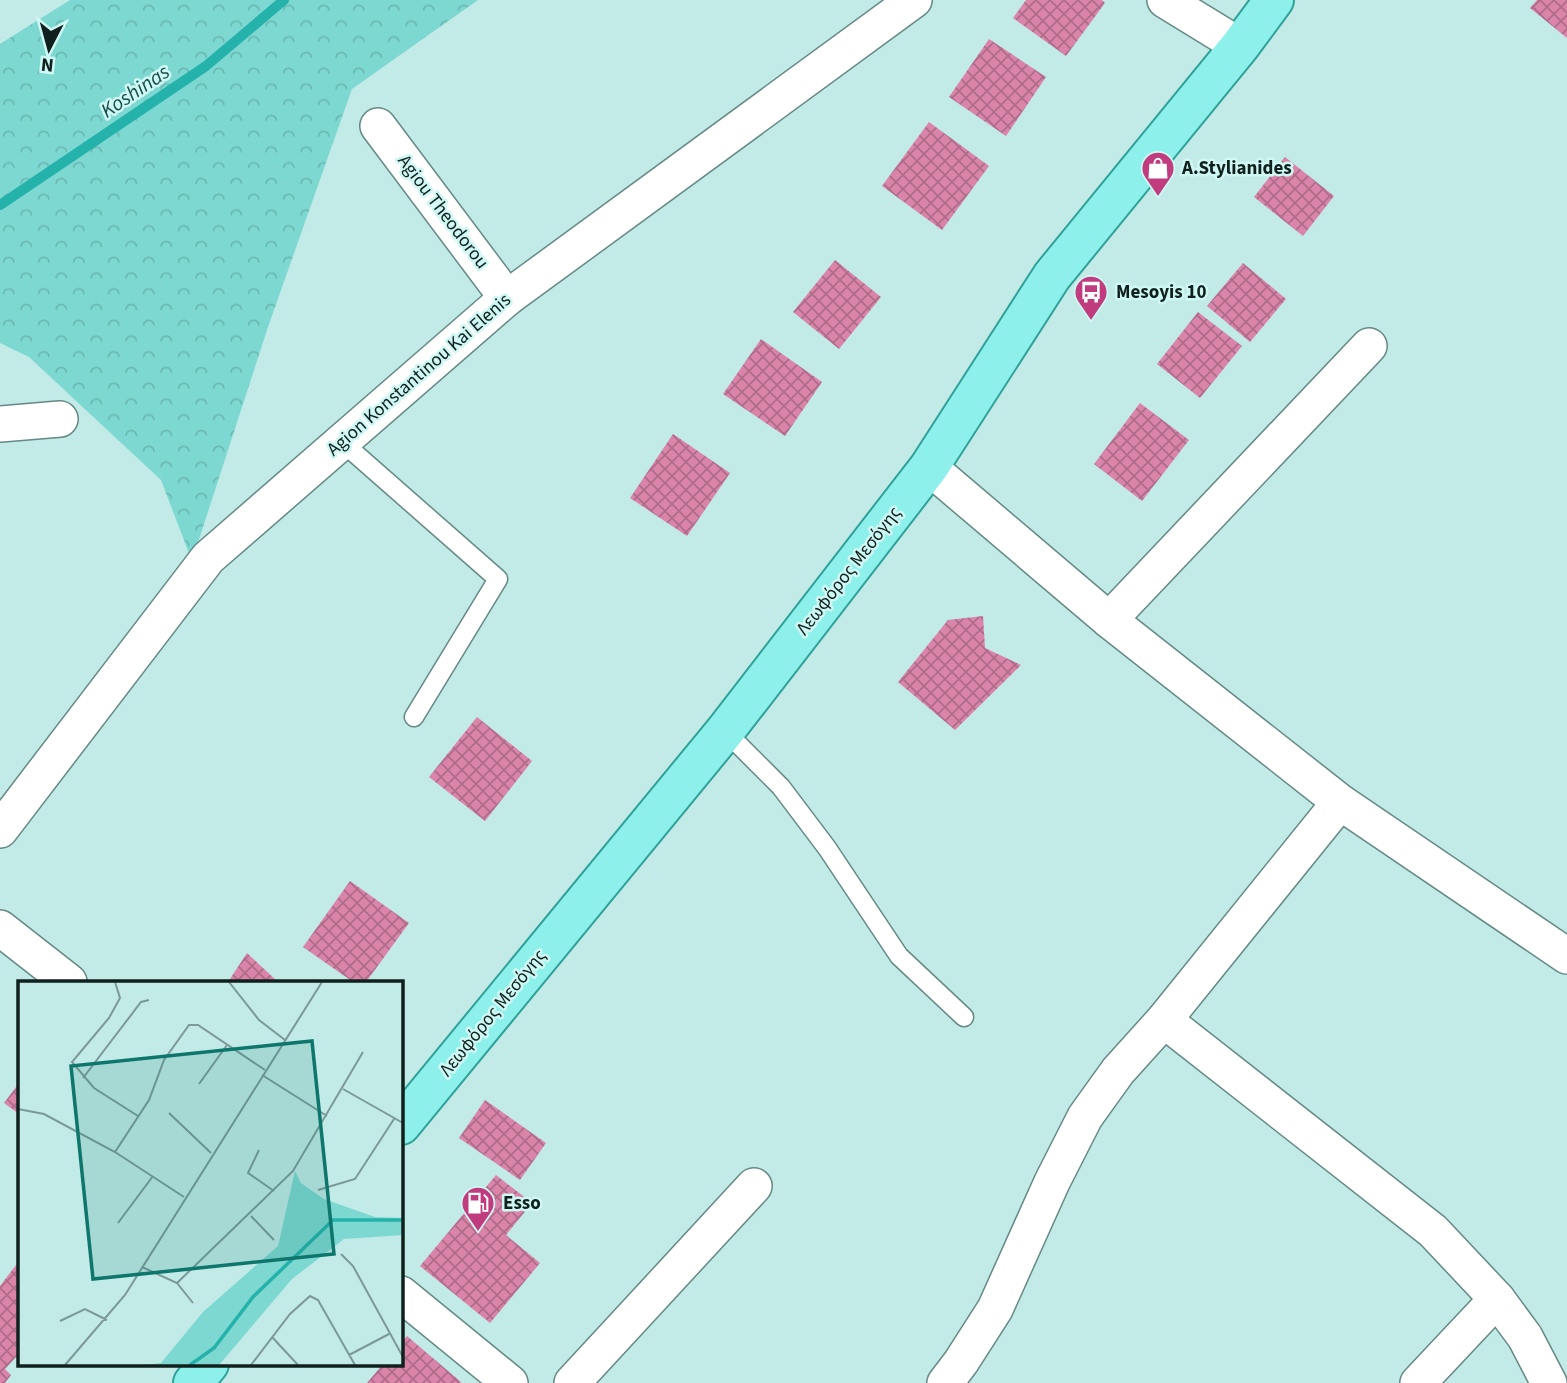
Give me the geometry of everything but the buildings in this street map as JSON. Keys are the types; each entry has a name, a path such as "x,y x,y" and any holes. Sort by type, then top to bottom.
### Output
{"main road":[{"name":"Λεωφόρος Μεσόγης","path":"402,1124 725,731 929,467 1052,276 1275,0"},
{"path":"193,1383 207,1366"}],"street":[{"name":"Agion Konstantinou Kai Elenis","path":"0,830 208,558 508,298 914,0"},
{"path":"1165,0 1240,46"},
{"name":"Agiou Theodorou","path":"378,126 508,298"},
{"path":"1109,620 1369,346"},
{"path":"0,424 60,419"},
{"path":"929,467 1109,620 1340,802 1567,957"},
{"path":"945,1383 995,1309 1052,1182 1085,1117 1118,1071 1164,1020 1340,802"},
{"path":"0,928 68,981"},
{"path":"1164,1020 1433,1231 1497,1299 1525,1337 1549,1383"},
{"path":"572,1383 754,1186"},
{"path":"402,1295 510,1383"},
{"path":"1418,1383 1497,1299"}],"lane":[{"path":"342,442 498,579 414,717"},
{"path":"725,731 781,787 827,848 899,956 964,1017"}],"green space":[{"path":"70,0 478,0 352,89 268,327 192,561 161,480 29,357 0,343 0,44"}],"waterway":[{"name":"Koshinas","path":"0,205 206,66 284,0"}],"place":[{"name":"A.Stylianides","path":"1158,198"},
{"name":"Mesoyis 10","path":"1091,322"},
{"name":"Esso","path":"478,1233"}]}
